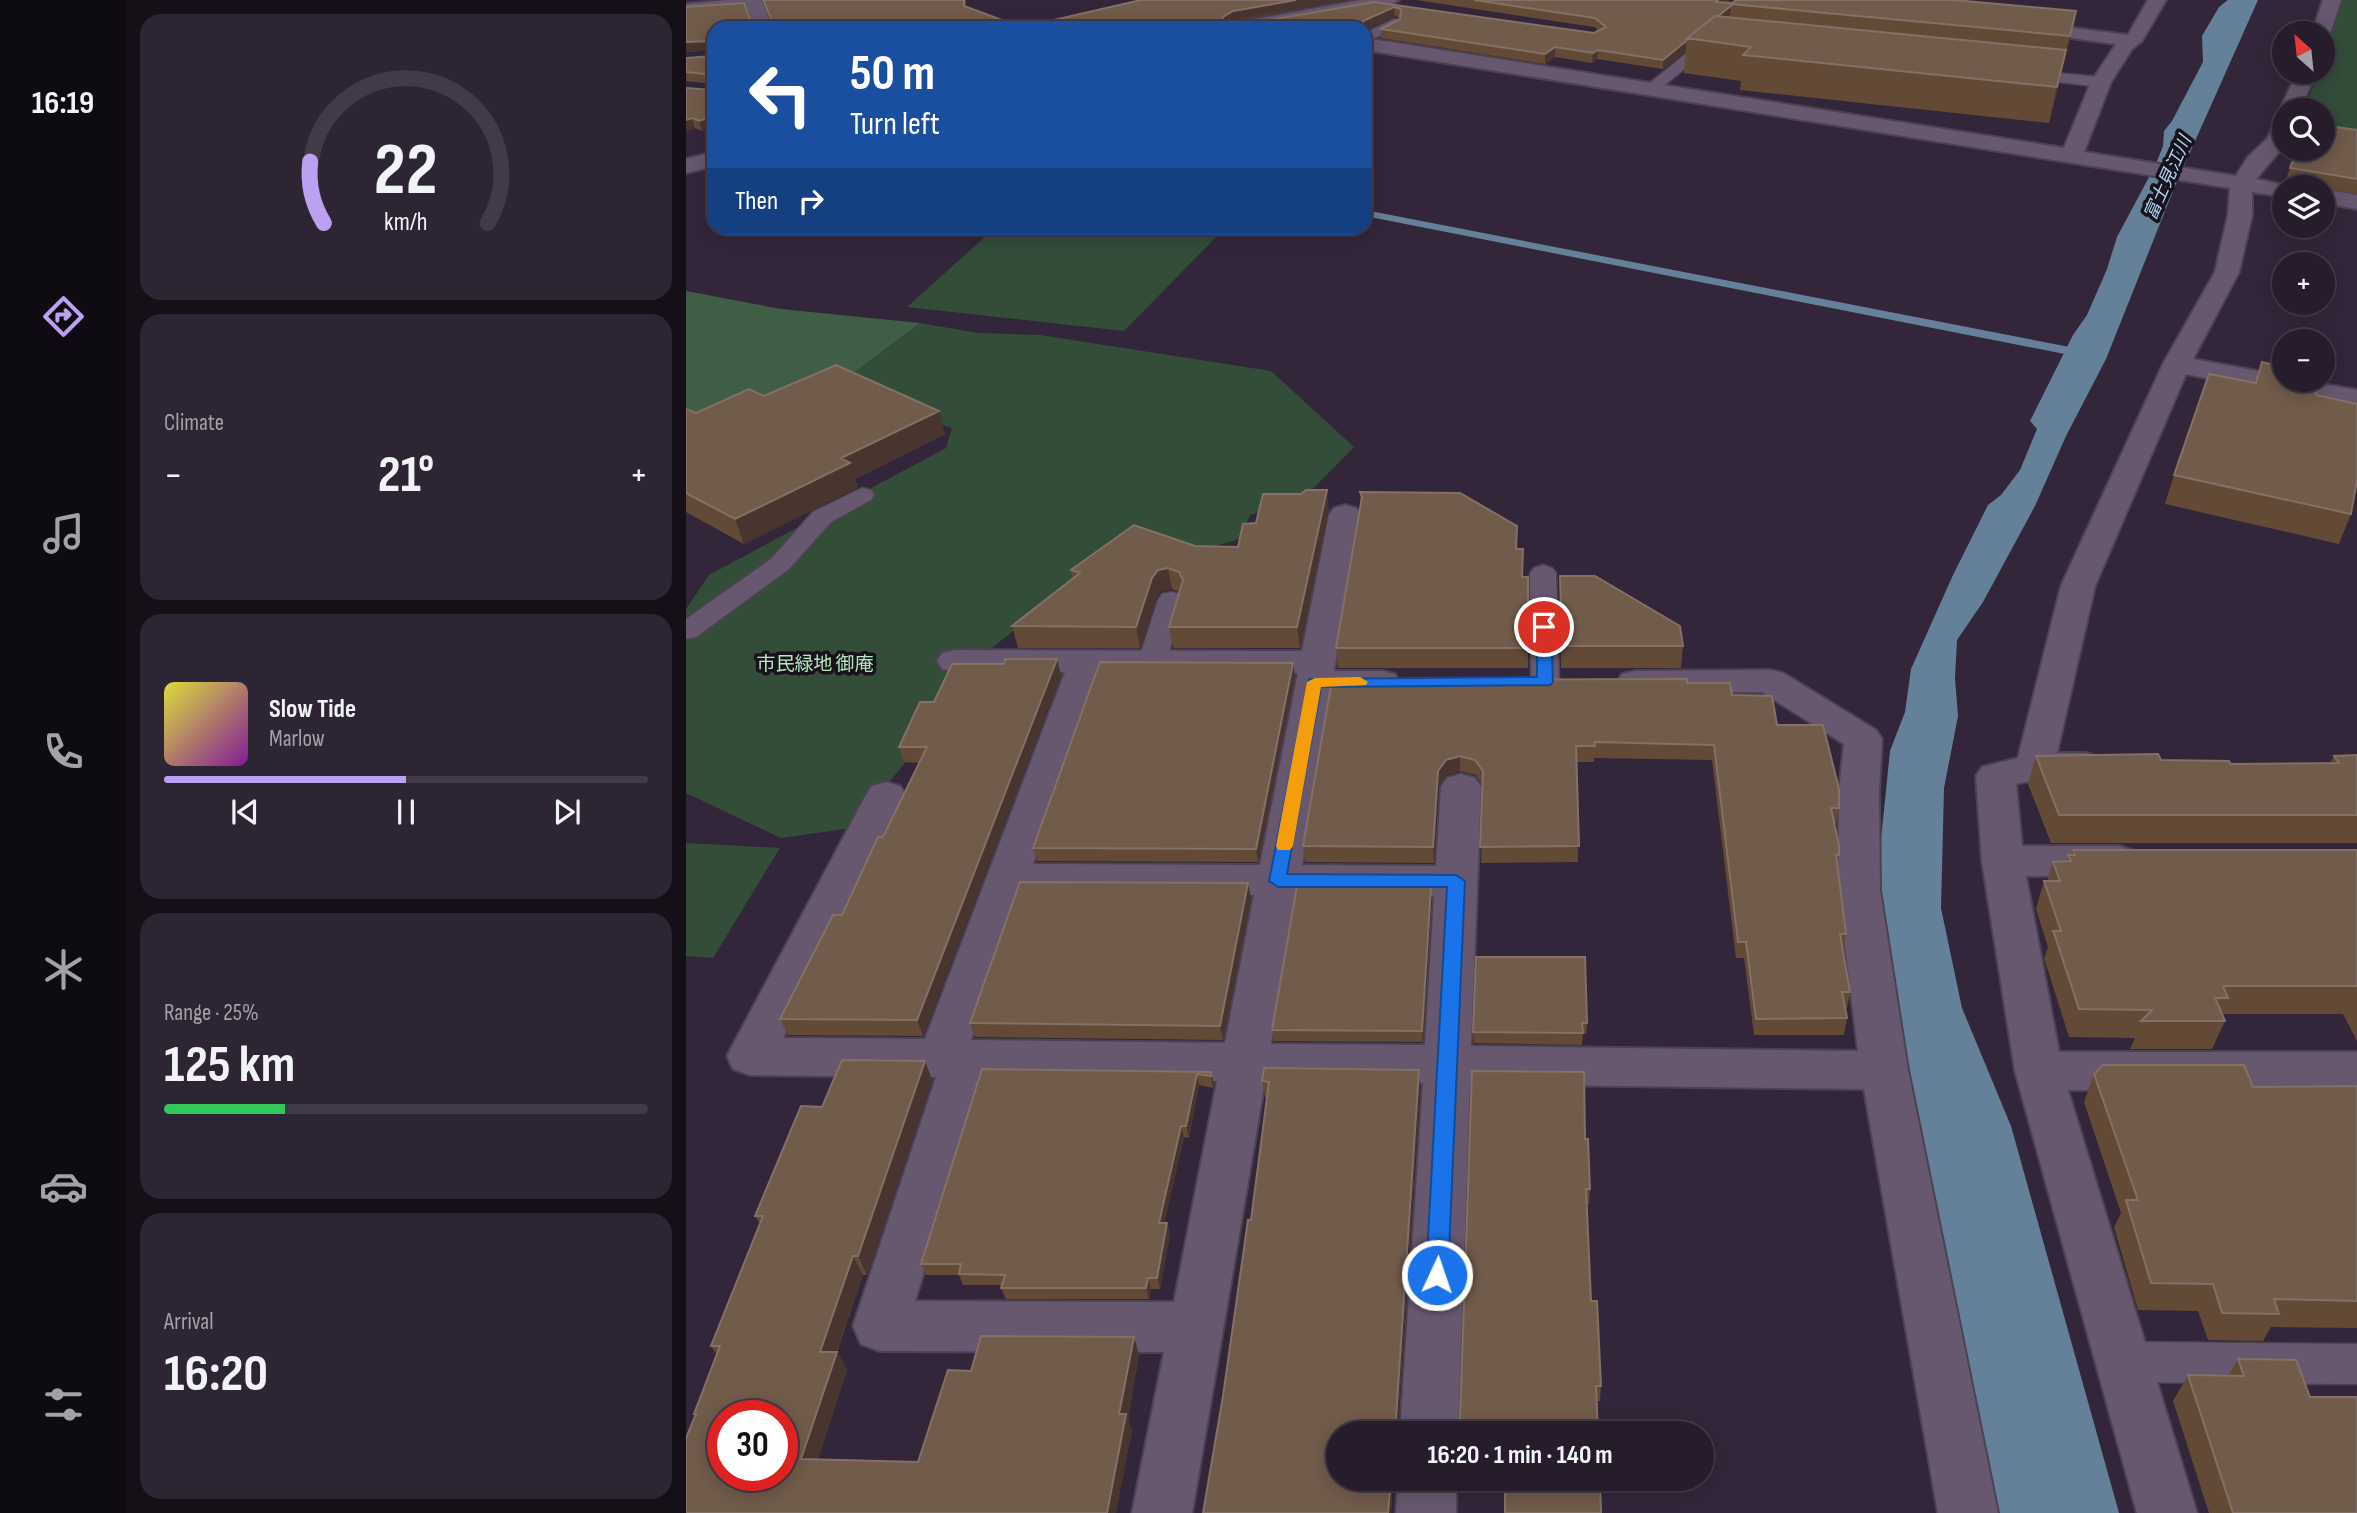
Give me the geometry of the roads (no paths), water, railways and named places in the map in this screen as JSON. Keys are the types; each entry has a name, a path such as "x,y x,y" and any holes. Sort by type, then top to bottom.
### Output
{"street":[{"path":"2071,157 2101,82 2125,45 2133,41 2157,0"},
{"path":"2324,21 2332,0"},
{"path":"686,9 753,1 761,21"},
{"path":"1287,21 1388,6"},
{"path":"1995,22 2133,41"},
{"path":"1396,50 1424,33"},
{"path":"1372,45 2272,188"},
{"path":"1503,66 1529,49"},
{"path":"2233,182 2272,146"},
{"path":"686,166 707,161"},
{"path":"2035,766 2078,586 2177,364 2227,272 2240,215 2233,182"},
{"path":"2335,198 2357,202"},
{"path":"2177,364 2357,399"},
{"path":"1162,1513 1345,515"},
{"path":"955,661 1152,662 1316,672 1409,682"},
{"path":"1087,661 1006,879 880,1326 1195,1326"},
{"path":"1558,682 1770,681 1863,740 1859,791 1859,890 1884,1070 1968,1513"},
{"path":"2115,766 2035,766 1996,776 2003,861 2039,1071 2167,1513"},
{"path":"1431,1421 1461,786"},
{"path":"886,795 750,1056 1884,1070"},
{"path":"2003,861 2152,861"},
{"path":"1006,879 1456,881"},
{"path":"2039,1071 2357,1071"},
{"path":"1426,1513 1427,1491"}],"lane":[{"path":"1650,90 1761,0"},
{"path":"1372,29 1388,6"},
{"path":"1708,42 1730,44"},
{"path":"2007,73 2101,82"},
{"path":"686,631 780,564 822,517 862,495"},
{"path":"1544,573 1558,682"},
{"path":"1152,662 1171,600"},
{"path":"2125,1362 2357,1364"}],"water":[{"name":"富士見江川","path":"2228,0 2258,0 2175,186 2106,359 2066,436 2035,506 1983,602 1957,640 1955,678 1958,716 1944,788 1941,908 1962,1008 2011,1126 2119,1513 1996,1513 1887,973 1878,869 1890,751 1905,712 1911,669 1953,575 1988,505 2001,495 2020,470 2037,429 2030,421 2073,335 2087,315 2107,269 2117,237 2156,164 2163,146 2164,131 2203,62 2202,36 2219,7"}],"waterway":[{"path":"1372,214 2090,355"}],"park label":[{"name":"市民緑地 御庵","path":"815,664"}]}
